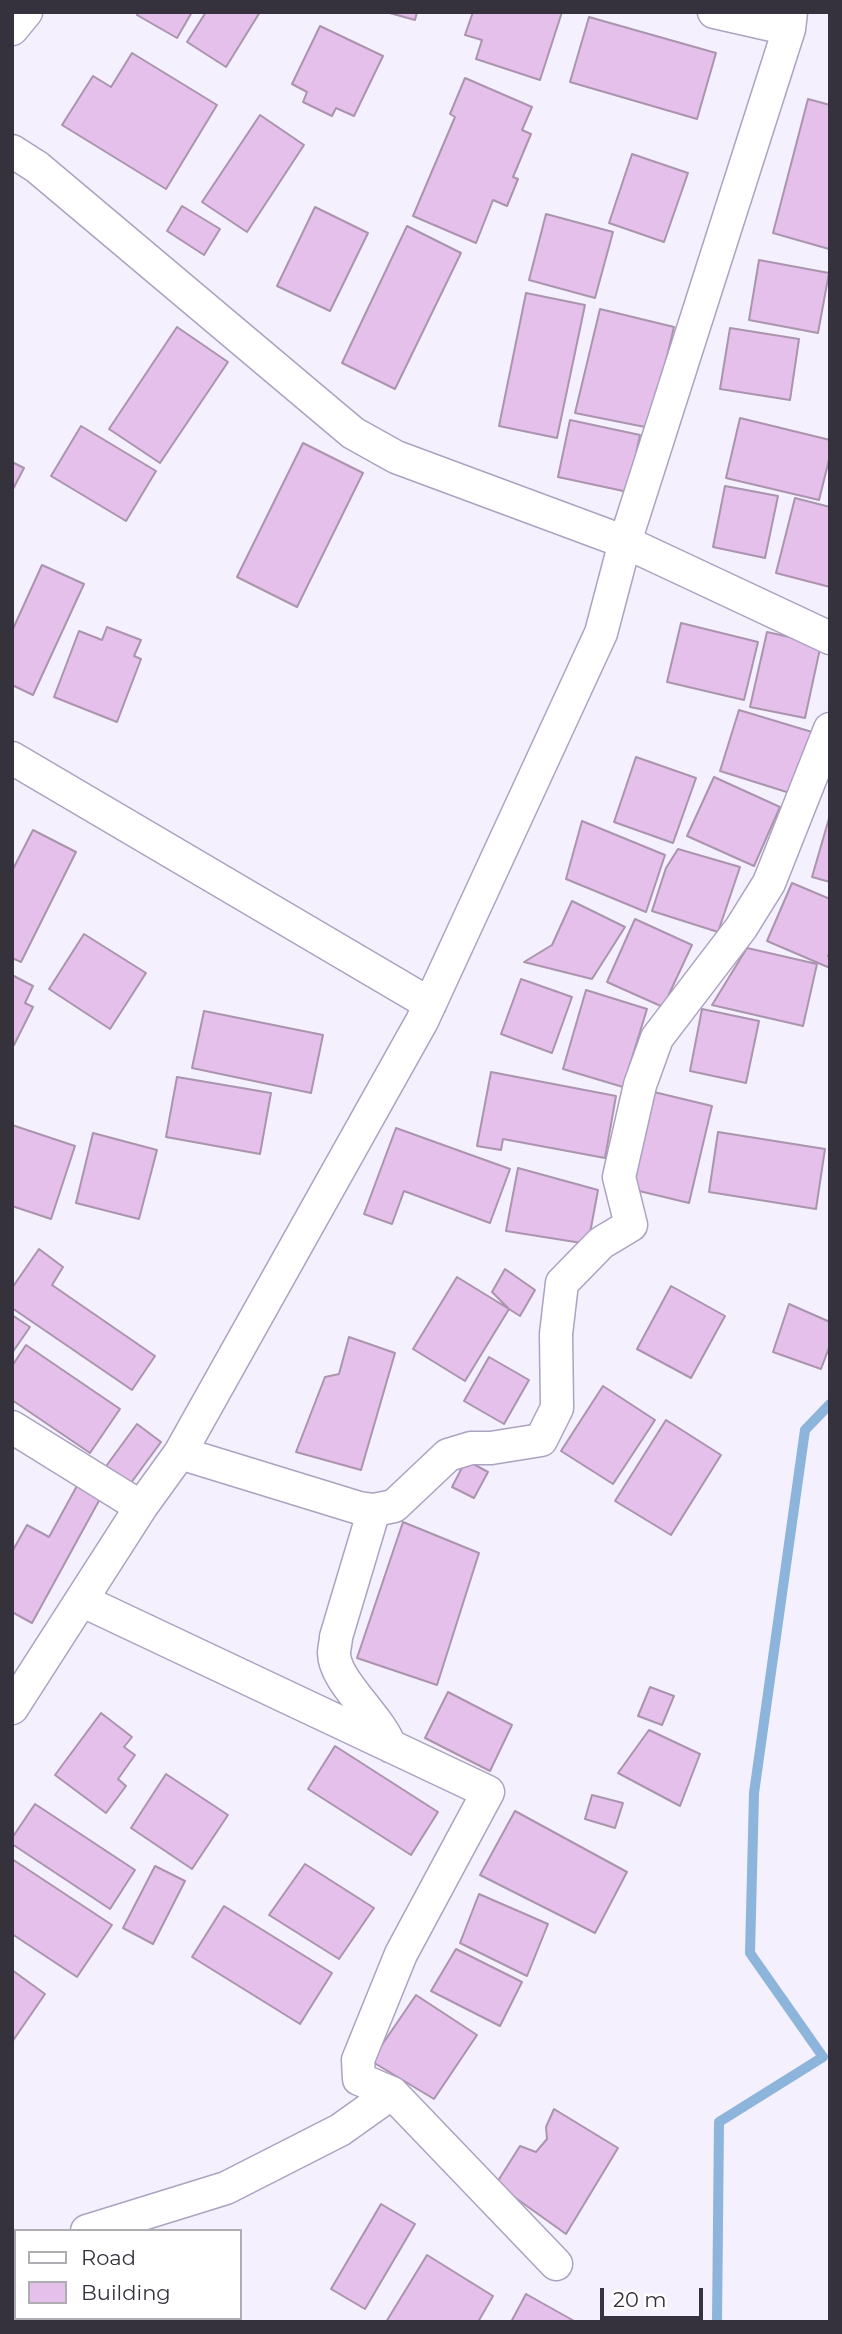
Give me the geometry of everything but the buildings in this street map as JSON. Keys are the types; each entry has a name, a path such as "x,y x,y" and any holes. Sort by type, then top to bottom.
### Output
{"street":[{"path":"12,29 26,12"},
{"path":"12,1708 141,1507 180,1453 430,1004 601,634 625,542 790,21 713,12"},
{"path":"12,151 37,167 352,433 396,457 625,542 830,638"},
{"path":"180,1453 359,1508 374,1510 394,1506 448,1455 471,1448 491,1448 541,1440 557,1408 556,1334 562,1283 601,1243 631,1225 619,1177 640,1085 657,1038 741,928 769,883 830,729"},
{"path":"12,758 430,1004"},
{"path":"12,1427 141,1507"},
{"path":"374,1510 336,1637 334,1655 339,1671 385,1732 390,1746"},
{"path":"83,1601 488,1792 401,1954 358,2060 359,2079 392,2093 556,2264"},
{"path":"93,2229 226,2188 341,2130 392,2093"}],"waterway":[{"path":"717,2322 719,2122 823,2057 750,1953 754,1793 805,1430 830,1404"}]}
